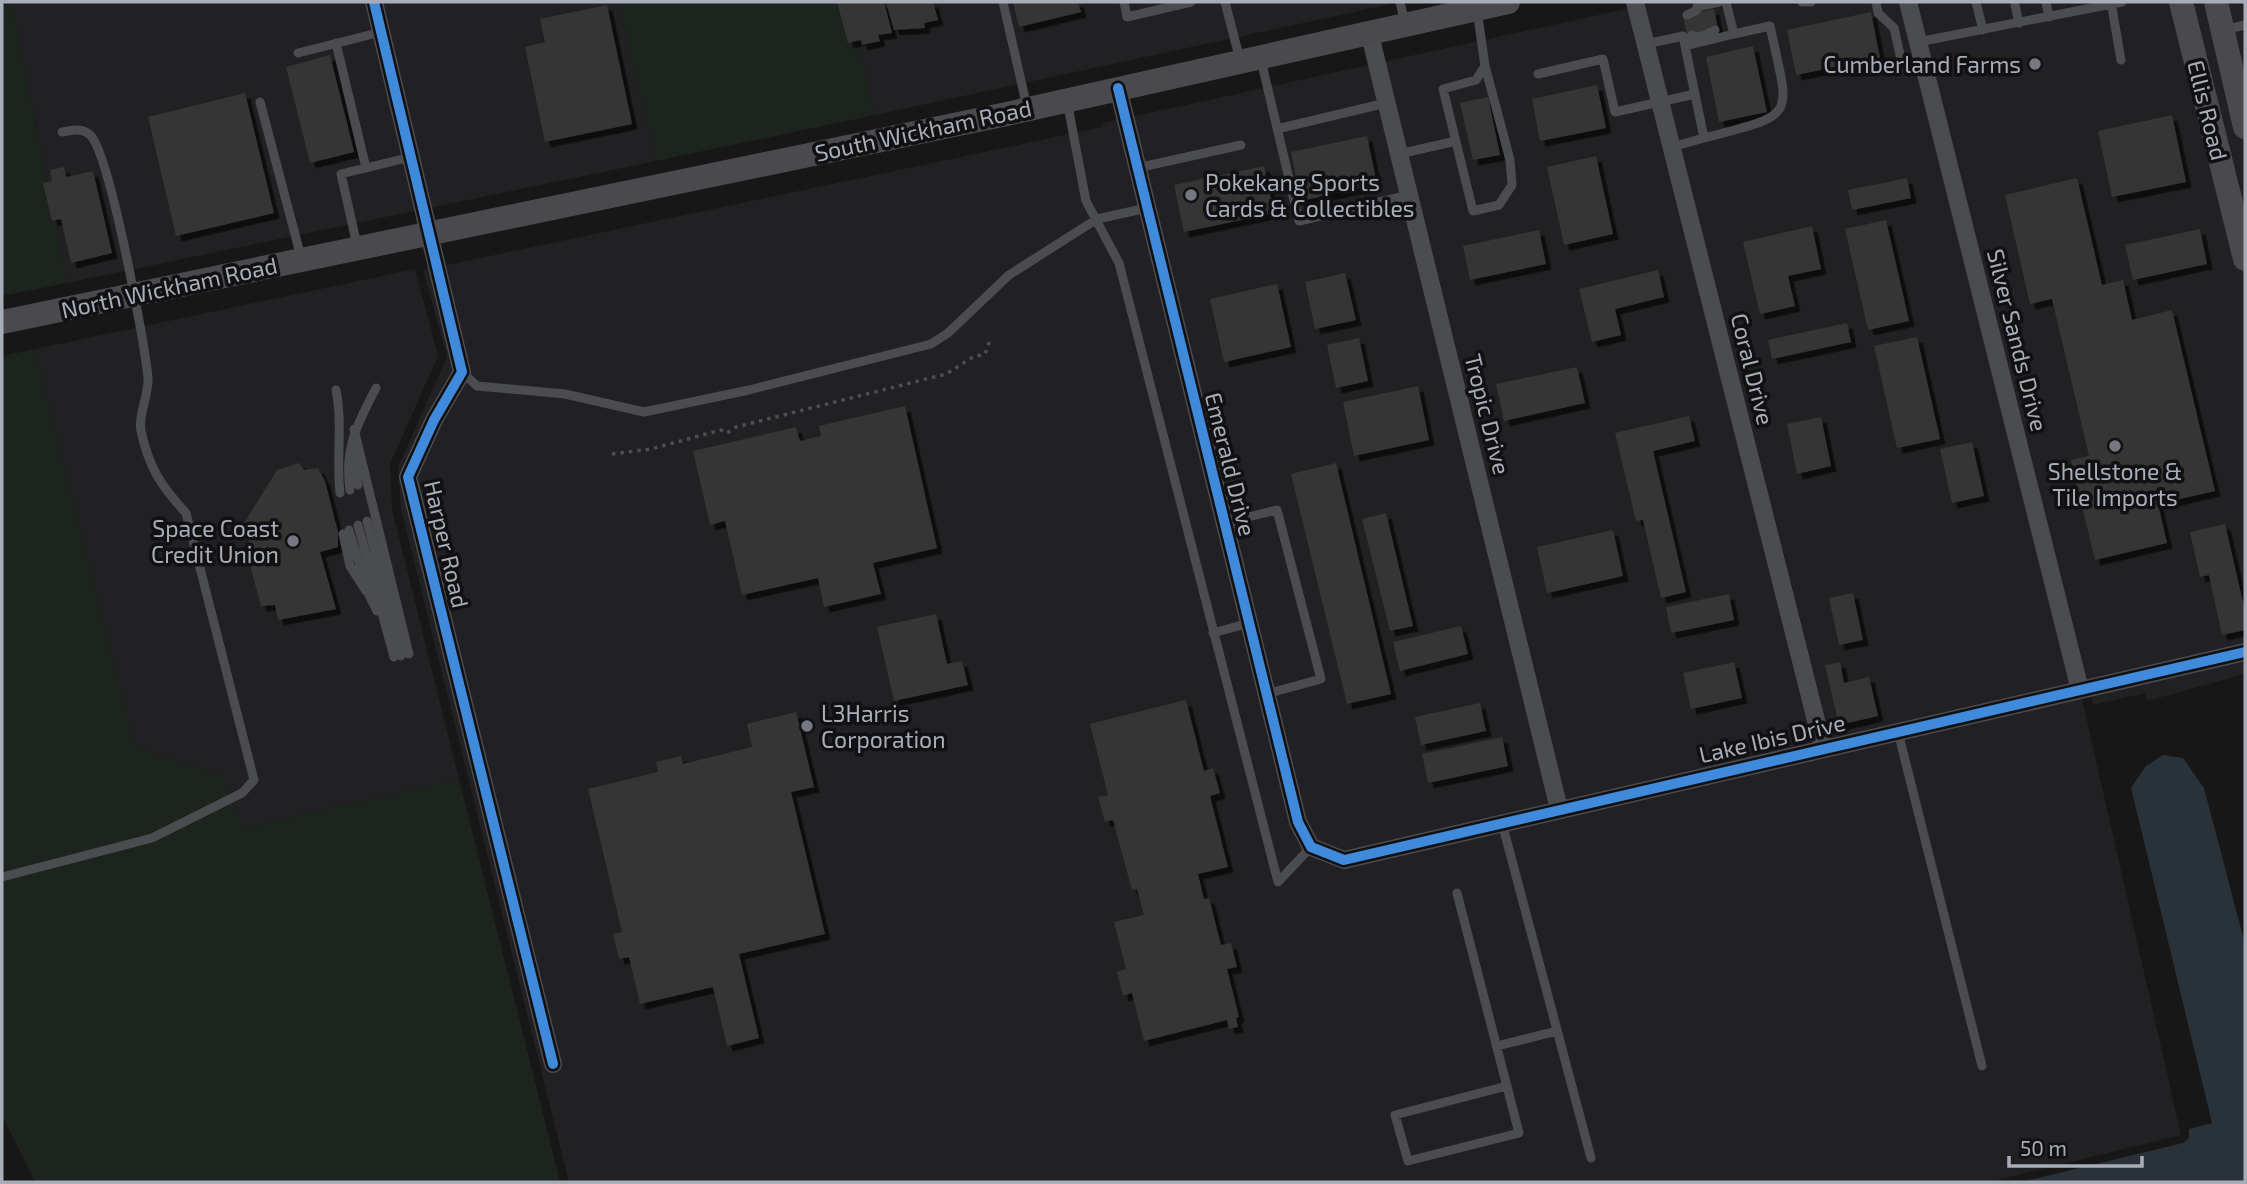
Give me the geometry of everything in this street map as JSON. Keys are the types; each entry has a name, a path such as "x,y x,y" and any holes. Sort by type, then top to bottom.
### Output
{"main road":[{"name":"South Wickham Road","path":"347,249 1118,88 1369,31 1402,12 1477,8 1507,2"},
{"name":"Ellis Road","path":"2181,2 2245,259"},
{"name":"Ellis Road","path":"2216,2 2234,27 2245,127"},
{"name":"North Wickham Road","path":"2,322 347,249"}],"street":[{"path":"374,2 462,372"},
{"name":"Coral Drive","path":"1635,2 1823,748"},
{"name":"Silver Sands Drive","path":"1908,2 2080,690"},
{"name":"Tropic Drive","path":"1369,31 1559,809"},
{"name":"Emerald Drive","path":"1118,88 1298,822 1311,847"},
{"name":"Harper Road","path":"462,372 434,420 408,477 553,1064"},
{"name":"Lake Ibis Drive","path":"1311,847 1344,860 2245,652"}],"lane":[{"path":"1003,2 1027,108"},
{"path":"1124,2 1127,17 1189,2"},
{"path":"1225,2 1278,129 1299,221 1409,195"},
{"path":"1697,11 1696,7 1719,2"},
{"path":"1726,2 1734,34"},
{"path":"1802,2 1811,2"},
{"path":"1875,2 1878,13 1894,28 1903,68"},
{"path":"1976,2 1983,30"},
{"path":"2046,2 2049,18"},
{"path":"1919,42 2049,18 2077,7 2123,2"},
{"path":"2111,3 2121,60"},
{"path":"2015,5 2019,23"},
{"path":"1477,8 1485,66 1510,160 1512,185 1499,205 1473,211 1443,89 1476,80 1485,66"},
{"path":"1687,15 1710,10"},
{"path":"1894,28 1914,23"},
{"path":"1672,147 1768,121 1780,111 1785,99 1770,26 1734,34 1692,37 1692,34"},
{"path":"1685,46 1715,30"},
{"path":"298,52 381,32"},
{"path":"1646,44 1684,36 1704,138"},
{"path":"336,43 366,168"},
{"path":"1538,74 1603,59 1615,112 1695,94"},
{"path":"1067,99 1086,201 1119,263 1278,882 1311,847"},
{"path":"260,102 302,259"},
{"path":"1278,129 1387,103"},
{"path":"2,877 152,838 242,793 254,780 186,513 159,485 140,428 148,380 102,154 90,133 79,129 62,132"},
{"path":"1399,154 1456,141"},
{"path":"1137,168 1241,145"},
{"path":"347,249 341,174 411,157"},
{"path":"462,372 477,386 565,394 644,412 761,387 932,344 948,333 1009,275 1097,219 1147,208"},
{"path":"354,488 351,451 354,429 376,388"},
{"path":"336,390 340,411 337,492"},
{"path":"354,429 402,656"},
{"path":"1224,523 1277,510 1321,679 1266,694"},
{"path":"386,628 363,523 402,656"},
{"path":"346,532 369,595 402,656"},
{"path":"1213,633 1249,623"},
{"path":"1898,731 1982,1066"},
{"path":"1502,823 1591,1158"},
{"path":"1457,893 1497,1046 1519,1133 1408,1161 1395,1115 1507,1086"},
{"path":"1497,1046 1557,1031"}],"path":[{"path":"612,454 651,449 721,430 727,433 736,427 946,374 973,357 985,354 990,340"}],"shaded area":[{"path":"2,2 12,2 67,283 2,296"},
{"path":"12,2 618,2 656,161 67,283"},
{"path":"618,2 849,2 875,115 656,161"},
{"path":"849,2 1401,2 875,115"},
{"path":"1658,2 2245,2 2245,652 2080,690 2181,1135 1989,1182 569,1182 401,509 398,467 447,357 423,270 1103,127 1103,123"},
{"path":"415,269 438,356 390,464 392,510 459,779 243,828 222,775 136,748 35,349"},
{"path":"35,349 136,748 222,775 243,828 459,779 560,1182 35,1182 2,1115 2,356"},
{"path":"2245,660 2245,674 2147,701 2145,693 2093,705 2091,695"},
{"path":"2163,755 2183,758 2204,788 2245,944 2245,1182 2022,1182 2183,1143 2189,1138 2189,1129 2212,1123 2131,788 2146,766"}],"building":[{"path":"837,2 884,2 892,33 878,35 880,41 862,45 861,40 848,43"},
{"path":"886,2 933,2 938,20 924,23 925,28 894,30"},
{"path":"1013,2 1078,2 1081,12 1019,27"},
{"path":"607,5 632,124 545,142 525,47 545,42 540,19"},
{"path":"1714,9 1718,29 1687,35 1683,16"},
{"path":"1871,12 1880,58 1796,75 1787,30"},
{"path":"1753,46 1767,112 1719,122 1706,57"},
{"path":"330,55 354,152 310,163 286,67"},
{"path":"1597,85 1606,128 1540,141 1532,99"},
{"path":"245,93 274,213 176,236 148,117"},
{"path":"1488,97 1500,155 1473,160 1460,103"},
{"path":"2172,115 2186,182 2112,197 2098,131"},
{"path":"1367,136 1377,184 1301,201 1291,152"},
{"path":"1596,156 1613,234 1564,245 1547,167"},
{"path":"1264,166 1274,213 1184,232 1174,185"},
{"path":"64,167 66,177 93,171 112,253 71,263 61,219 52,221 43,183 52,181 50,170"},
{"path":"1907,178 1911,198 1852,210 1848,190"},
{"path":"2077,178 2102,285 2123,280 2132,320 2172,310 2215,491 2158,504 2167,543 2095,560 2071,460 2089,456 2052,299 2030,304 2005,195"},
{"path":"1886,220 1909,321 1868,330 1845,229"},
{"path":"1812,226 1821,269 1788,276 1795,306 1760,314 1743,242"},
{"path":"2200,229 2207,264 2133,280 2125,245"},
{"path":"1539,230 1546,264 1470,280 1463,246"},
{"path":"1658,270 1664,297 1615,309 1621,335 1592,342 1579,289"},
{"path":"1345,273 1356,320 1315,329 1305,282"},
{"path":"1277,284 1291,347 1224,362 1210,299"},
{"path":"1847,323 1851,342 1772,359 1768,340"},
{"path":"1917,337 1940,439 1897,448 1874,346"},
{"path":"1359,338 1368,381 1336,388 1327,345"},
{"path":"1577,367 1585,403 1504,421 1496,384"},
{"path":"1418,386 1429,440 1354,456 1343,402"},
{"path":"905,406 937,548 873,563 881,594 824,607 818,578 742,595 725,521 710,525 693,451 796,427 800,441 821,436 819,426"},
{"path":"1689,416 1695,441 1653,451 1686,592 1661,598 1643,520 1636,521 1615,433"},
{"path":"1821,417 1831,466 1797,474 1787,424"},
{"path":"1972,442 1984,496 1952,503 1940,449"},
{"name":"Space Coast Credit Union","path":"299,463 304,470 318,468 325,481 338,532 338,547 320,552 336,609 278,620 275,605 261,606 247,554 251,524 243,525 277,470"},
{"path":"1336,463 1391,694 1347,704 1291,474"},
{"path":"1386,513 1413,626 1390,631 1362,519"},
{"path":"2225,524 2245,611 2245,630 2222,635 2209,575 2200,577 2190,532"},
{"path":"1613,530 1623,576 1547,593 1537,547"},
{"path":"1853,593 1863,640 1839,645 1829,598"},
{"path":"1729,594 1734,620 1671,633 1666,607"},
{"path":"936,614 947,664 962,661 968,685 894,701 877,627"},
{"path":"1461,626 1468,654 1400,671 1393,642"},
{"path":"1734,662 1742,698 1691,709 1683,673"},
{"path":"1840,662 1844,683 1869,677 1878,716 1839,725 1825,665"},
{"path":"1186,700 1204,771 1213,768 1220,793 1210,796 1228,867 1198,874 1204,899 1209,898 1221,945 1231,943 1237,967 1227,969 1239,1017 1236,1018 1238,1027 1229,1029 1227,1020 1144,1041 1132,993 1123,996 1117,972 1126,969 1114,922 1144,915 1137,889 1132,890 1113,820 1105,822 1098,797 1108,795 1090,724"},
{"path":"1480,703 1486,731 1421,745 1415,717"},
{"path":"796,712 814,787 791,792 825,934 739,954 759,1038 727,1046 713,987 640,1004 629,957 619,959 613,934 622,932 588,789 658,772 656,762 681,756 683,764 752,747 747,724"},
{"path":"1502,737 1508,766 1428,783 1422,754"}],"cycle path":[{"path":"374,2 462,372 434,420 408,477 553,1064"},
{"path":"1118,88 1298,822 1311,847 1344,860 2245,652"}],"place":[{"name":"Cumberland Farms","path":"2035,64"},
{"name":"Pokekang Sports Cards & Collectibles","path":"1191,195"},
{"name":"Shellstone & Tile Imports","path":"2115,446"},
{"name":"Space Coast Credit Union","path":"293,541"},
{"name":"L3Harris Corporation","path":"807,726"}]}
